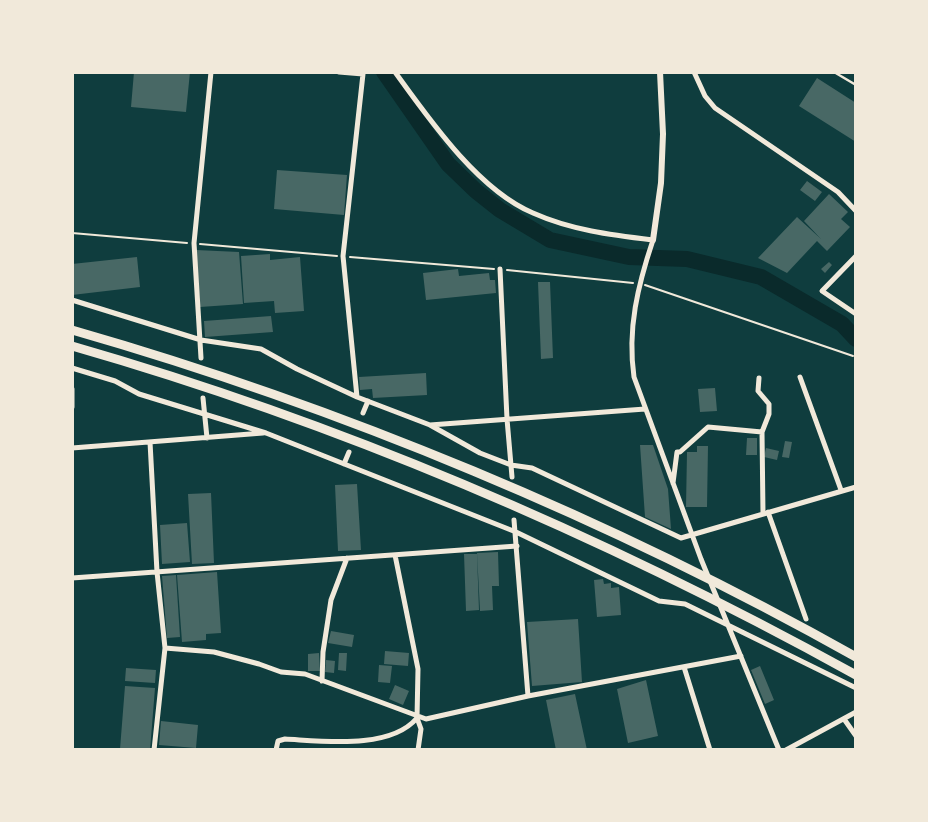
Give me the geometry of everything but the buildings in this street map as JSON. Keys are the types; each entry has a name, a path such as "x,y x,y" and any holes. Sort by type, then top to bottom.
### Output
{"highway":[{"path":"72,330 220,376 346,422 549,505 681,566 856,657"},
{"path":"72,346 215,390 341,436 542,519 674,580 856,675"}],"street":[{"path":"201,358 194,243 211,72"},
{"path":"339,72 363,74 343,256 357,397"},
{"path":"395,72 456,151 515,203 532,213 592,233 653,240"},
{"path":"660,72 662,170 653,240 639,283 631,331 630,353 634,377 673,486 779,750"},
{"path":"694,72 705,96 715,108 838,192 856,211"},
{"path":"856,256 822,291 856,314"},
{"path":"500,269 512,477"},
{"path":"72,300 201,340 261,349 357,397 430,425 480,453 511,465 532,468 681,538 856,486"},
{"path":"72,368 115,381 139,394 205,412 266,433 516,532 659,601 685,604 856,688"},
{"path":"800,377 842,490"},
{"path":"759,378 758,390 769,404 769,414 762,432 766,513 806,619"},
{"path":"72,388 72,407"},
{"path":"203,398 207,438"},
{"path":"363,413 368,401"},
{"path":"430,425 645,409"},
{"path":"673,486 677,452 708,427 762,432"},
{"path":"72,448 266,433"},
{"path":"150,442 157,572 165,649 154,750"},
{"path":"344,464 349,452"},
{"path":"514,520 528,696"},
{"path":"72,578 517,546"},
{"path":"395,555 418,669 417,718 421,729 418,750"},
{"path":"322,681 323,652 331,600 347,558"},
{"path":"165,649 214,652 281,673 305,674 417,718 426,719 528,696 741,656"},
{"path":"684,667 710,750"},
{"path":"786,750 856,712"},
{"path":"276,750 278,741 285,739 363,742 409,727 417,718"},
{"path":"844,719 856,736"}],"lane":[{"path":"834,72 856,85"}],"path":[{"path":"72,233 639,283 853,356"}],"waterway":[{"path":"384,72 448,164 500,210 550,240 629,257 687,259 761,277 842,324 856,339"}]}
